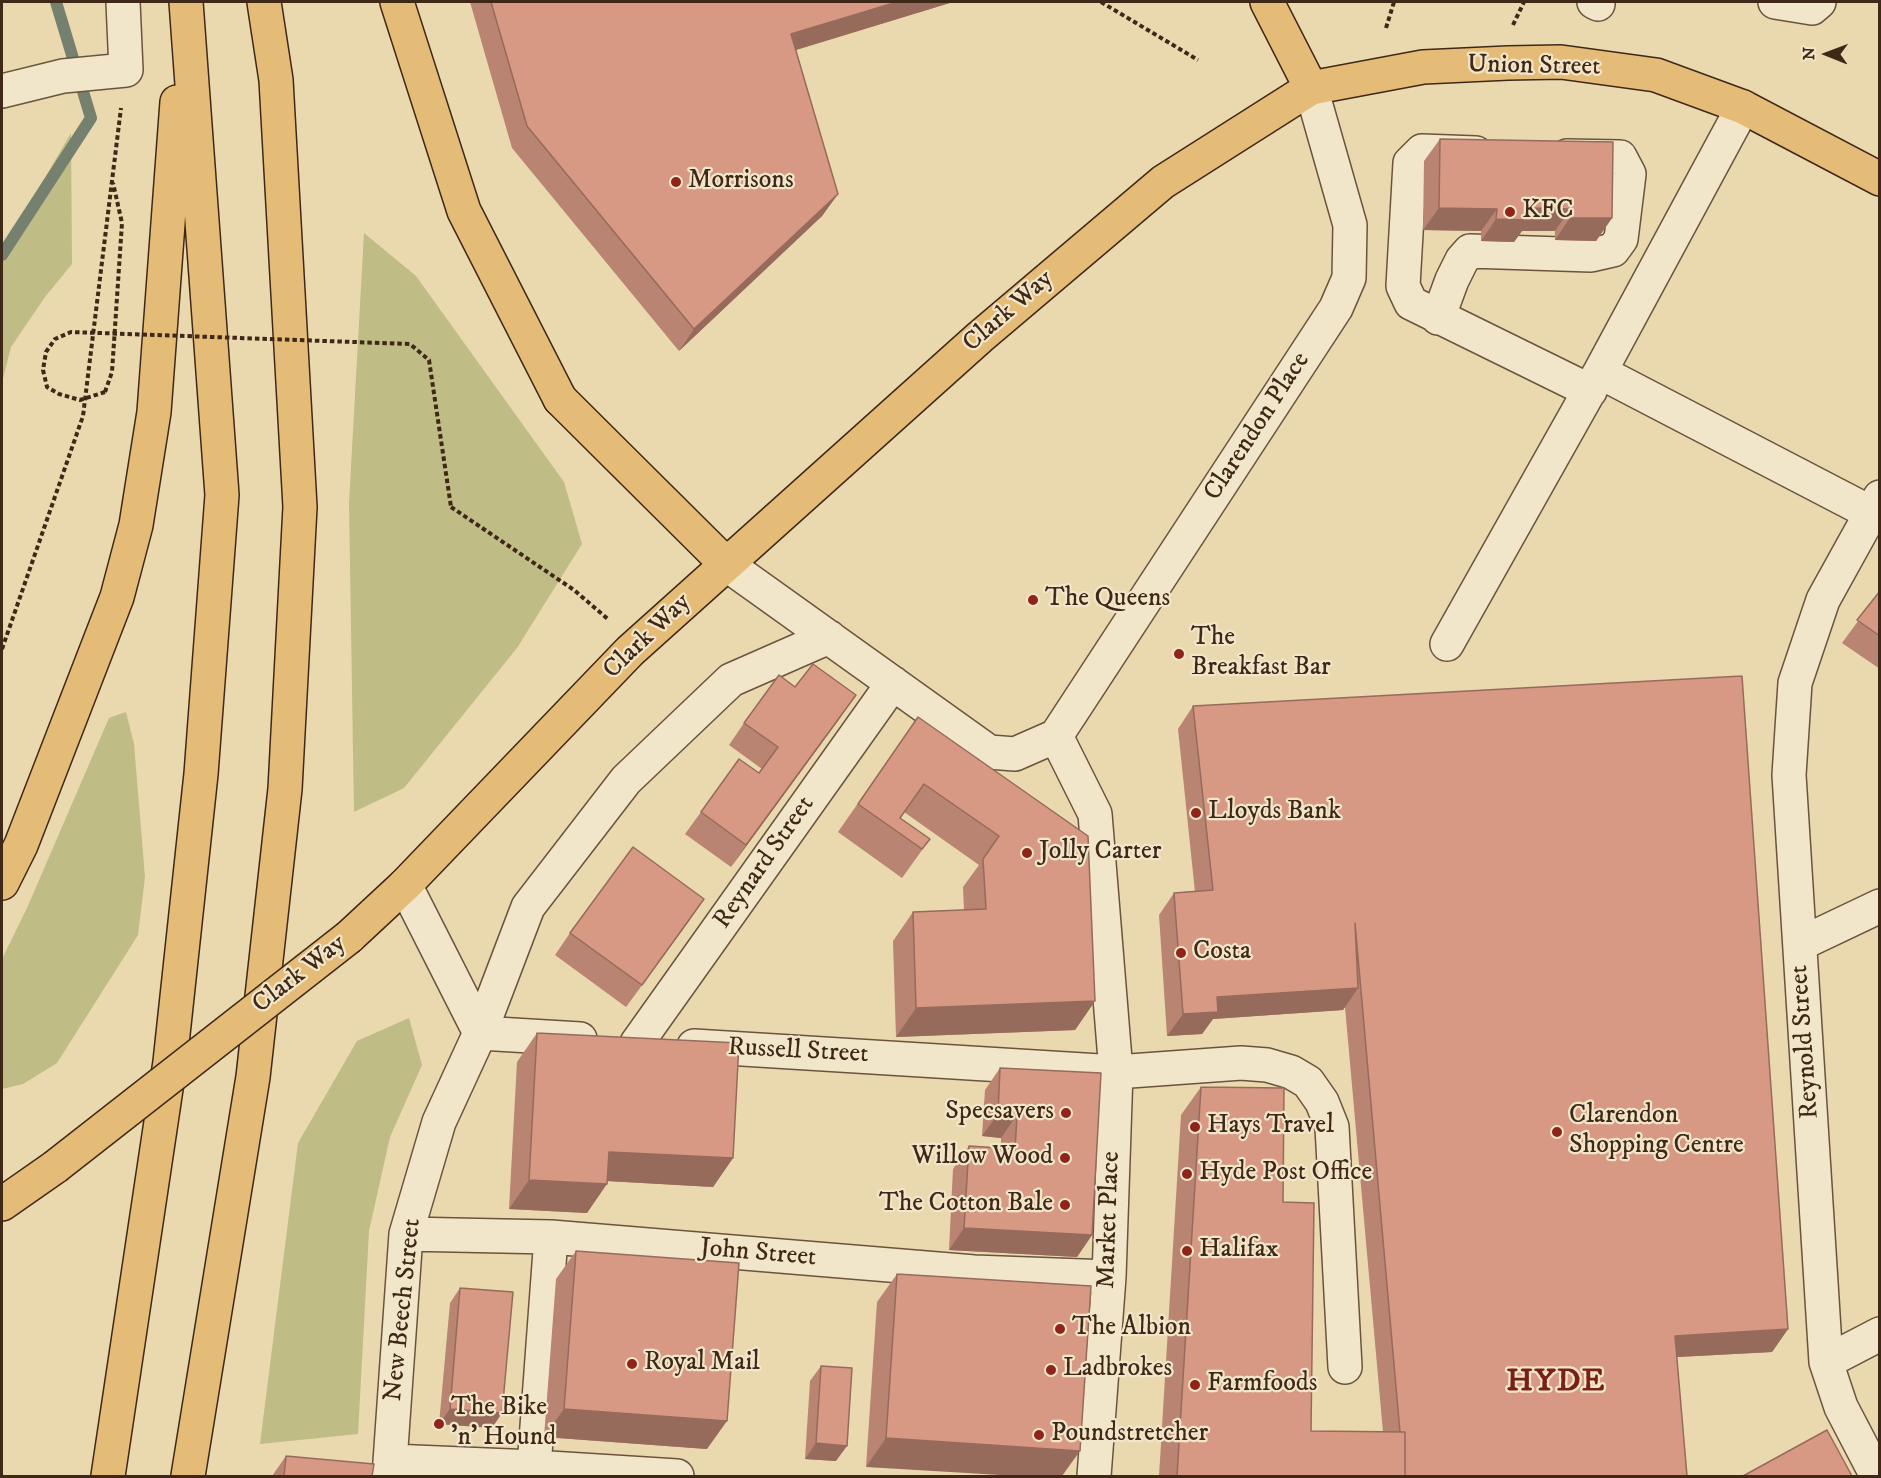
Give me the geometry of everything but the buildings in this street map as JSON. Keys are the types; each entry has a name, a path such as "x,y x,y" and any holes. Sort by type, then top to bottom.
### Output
{"main road":[{"path":"2,883 21,845 117,597 136,525 154,412 186,2"},
{"path":"108,1476 170,1062 201,774 222,495 186,2"},
{"path":"188,1476 253,1077 285,789 295,601 299,495 276,80 264,2"},
{"path":"397,2 464,211 560,399 726,564"},
{"path":"1268,2 1311,88"},
{"name":"Union Street","path":"1311,88 1424,67 1561,62 1656,75 1743,107 1880,179"},
{"name":"Clark Way","path":"2,1204 55,1167 350,937 405,885 637,645 980,337 1163,182 1311,88"}],"street":[{"path":"2,91 63,76 126,70 123,2"},
{"path":"1776,2 1812,9 1819,2"},
{"name":"Clarendon Place","path":"1056,736 1336,308 1349,278 1350,225 1311,88"},
{"path":"1447,644 1595,381 1743,107"},
{"path":"1503,154 1422,151 1410,163 1403,286 1424,311 1595,381 1875,505"},
{"path":"1424,311 1452,280 1462,260 1470,251 1591,255 1613,250 1621,239 1629,174 1620,157 1538,155"},
{"name":"Reynold Street","path":"1875,505 1823,600 1795,682 1789,775 1826,1362 1841,1407 1877,1476"},
{"path":"726,564 988,752 1015,754 1056,736"},
{"name":"New Beech Street","path":"390,1469 406,1234 439,1122 480,1033 528,907 626,780 731,680 829,637"},
{"name":"Reynard Street","path":"637,1043 893,683"},
{"name":"Market Place","path":"1056,736 1095,814 1116,1072 1109,1277 1094,1476"},
{"path":"405,885 480,1033"},
{"path":"1800,944 1880,906"},
{"name":"Russell Street","path":"480,1033 1116,1072 1241,1063 1268,1065 1291,1072 1308,1082 1322,1102 1332,1127 1346,1367"},
{"name":"John Street","path":"406,1234 550,1237 974,1272 1109,1277"},
{"path":"534,1467 550,1237"},
{"path":"1826,1362 1880,1334"},
{"path":"390,1469 534,1467 677,1476"}],"path":[{"path":"1101,2 1198,60"},
{"path":"1386,28 1394,2"},
{"path":"2,649 83,416 126,70"},
{"path":"112,180 122,223 120,277 116,325 115,336 112,372 105,392 80,400 59,394 47,387 43,370 46,352 55,339 71,332 106,334 118,334 129,334 410,344 429,360 451,507 574,590 637,645"}],"shaded area":[{"path":"71,133 72,264 45,297 11,347 2,383 2,251"},
{"path":"364,233 416,276 564,482 582,544 517,648 404,788 354,812 349,503"},
{"path":"126,712 134,744 145,877 138,935 57,1063 23,1084 2,1089 2,959 27,908 109,718"},
{"path":"409,1018 422,1065 390,1137 369,1231 358,1434 260,1444 298,1143 357,1041"}],"waterway":[{"path":"2,255 91,118 56,2"}],"place":[{"name":"Morrisons","path":"676,182"},
{"name":"KFC","path":"1510,212"},
{"name":"The Queens","path":"1033,600"},
{"name":"The Breakfast Bar","path":"1179,654"},
{"name":"Lloyds Bank","path":"1196,813"},
{"name":"Jolly Carter","path":"1027,853"},
{"name":"Costa","path":"1181,953"},
{"name":"Specsavers","path":"1066,1113"},
{"name":"Hays Travel","path":"1195,1127"},
{"name":"Clarendon Shopping Centre","path":"1557,1132"},
{"name":"Willow Wood","path":"1065,1158"},
{"name":"Hyde Post Office","path":"1187,1174"},
{"name":"The Cotton Bale","path":"1065,1205"},
{"name":"Halifax","path":"1187,1251"},
{"name":"The Albion","path":"1060,1329"},
{"name":"Royal Mail","path":"632,1364"},
{"name":"Ladbrokes","path":"1051,1370"},
{"name":"Farmfoods","path":"1195,1385"},
{"name":"The Bike 'n' Hound","path":"439,1424"},
{"name":"Poundstretcher","path":"1039,1435"}],"district":[{"name":"HYDE","path":"1556,1383"}]}
